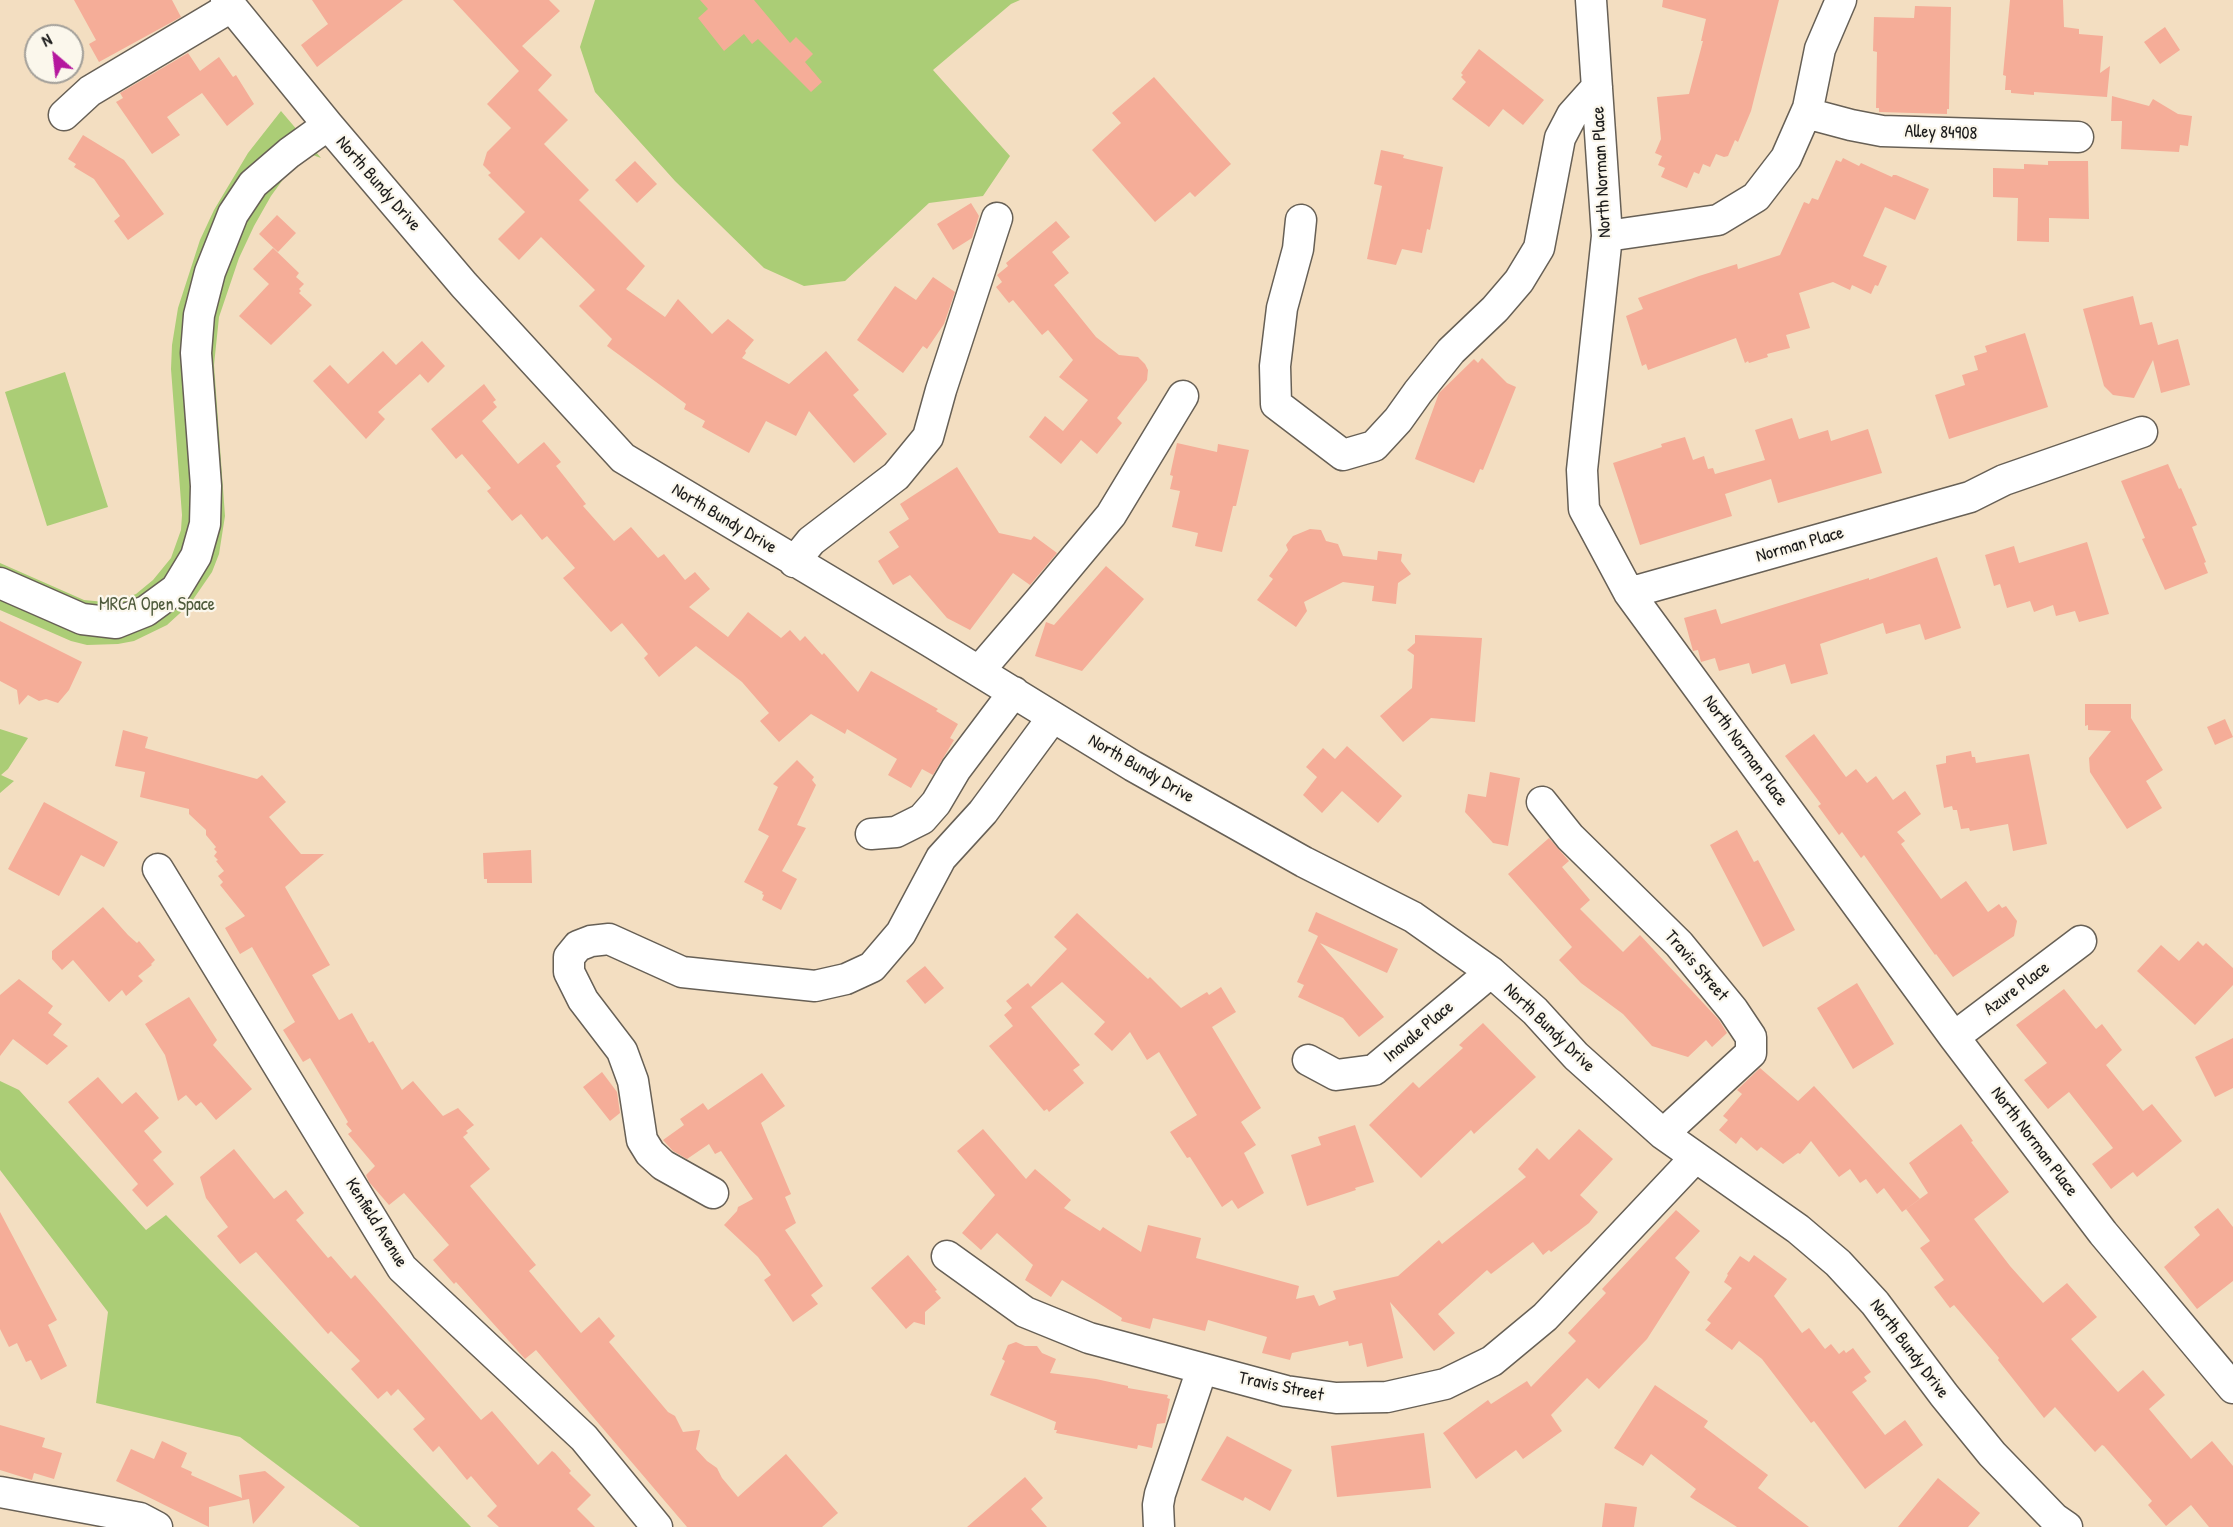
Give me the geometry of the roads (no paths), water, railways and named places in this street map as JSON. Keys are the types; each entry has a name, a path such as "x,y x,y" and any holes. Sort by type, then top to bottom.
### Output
{"street":[{"name":"North Norman Place","path":"1591,0 1607,236 1582,470 1584,509 1629,593 1953,1037 2103,1233 2228,1375"},
{"path":"1607,236 1718,220 1756,197 1786,158 1806,113 1820,49 1841,0"},
{"path":"64,115 90,91 229,4"},
{"name":"North Bundy Drive","path":"229,4 464,285 623,458 794,562 979,670 1133,766 1304,862 1413,917 1491,972 1535,1011 1576,1056 1663,1134 1798,1229 1838,1263 1875,1303 1944,1395 1992,1454 2056,1524"},
{"path":"1301,220 1298,249 1282,308 1275,366 1276,404 1343,455 1374,446 1398,420 1451,351 1495,309 1519,281 1539,248 1560,138 1572,115 1597,87"},
{"name":"Alley 84908","path":"1806,113 1882,131 2078,137"},
{"path":"0,583 82,620 116,623 146,611 176,590 196,556 205,524 206,486 196,353 199,315 210,272 233,214 253,184 289,153 328,125"},
{"path":"794,562 811,541 896,476 928,437 941,390 998,218"},
{"path":"979,670 1111,515 1183,396"},
{"name":"Norman Place","path":"1629,593 1970,497 2004,480 2142,432"},
{"path":"871,834 896,832 922,819 936,803 956,769 1014,692"},
{"path":"712,1192 663,1165 650,1153 642,1140 633,1081 622,1051 583,1000 569,972 569,957 578,946 591,941 609,939 682,972 815,986 846,979 872,967 901,933 942,858 983,812 1053,717"},
{"name":"Travis Street","path":"1542,802 1570,837 1679,944 1733,1010 1751,1036 1751,1053 1663,1134"},
{"name":"Kenfield Avenue","path":"158,869 402,1268 584,1438 657,1527"},
{"name":"Azure Place","path":"1953,1037 2081,941"},
{"name":"Inavale Place","path":"1308,1060 1336,1075 1374,1070 1491,972"},
{"name":"Travis Street","path":"948,1256 1025,1312 1089,1338 1286,1391 1336,1398 1387,1397 1445,1384 1492,1361 1545,1317 1695,1158"},
{"path":"1159,1527 1160,1494 1202,1369"},
{"path":"0,1492 140,1518 157,1527"}],"park label":[{"name":"MRCA Open Space","path":"157,605"}]}
